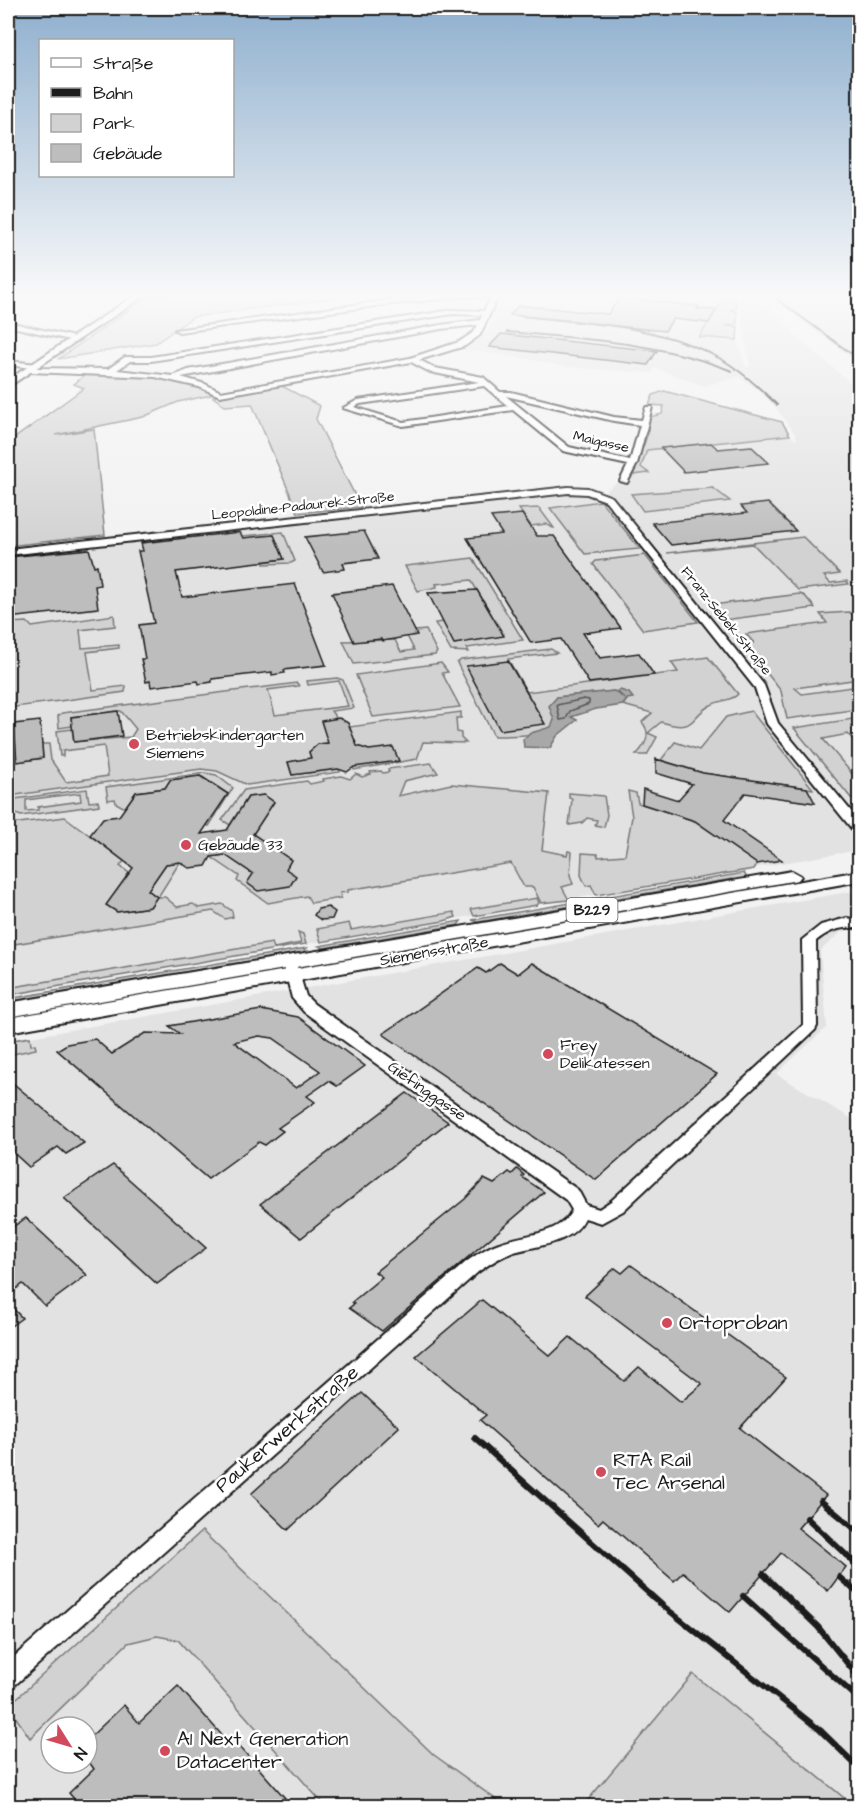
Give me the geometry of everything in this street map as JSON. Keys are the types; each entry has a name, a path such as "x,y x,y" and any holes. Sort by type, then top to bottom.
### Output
{"main road":[{"name":"Siemensstraße","path":"8,1025 291,969 860,864"},
{"name":"Siemensstraße","path":"8,1010 291,969 860,876"}],"street":[{"path":"187,379 206,384 220,393 303,379"},
{"name":"Maigasse","path":"478,379 487,383 566,449 633,464"},
{"path":"487,383 358,402 347,406 353,412 403,424 515,407"},
{"path":"500,394 512,394 614,419 645,423"},
{"path":"624,481 633,464 649,409"},
{"name":"Leopoldine-Padaurek-Straße","path":"8,552 568,490 601,494"},
{"name":"Franz-Sebek-Straße","path":"601,494 609,499 760,687 773,724 860,831"},
{"path":"580,1210 602,1216 616,1206 795,1042 810,1026 809,940 819,930 851,921 860,925"},
{"name":"Giefinggasse","path":"291,969 299,998 309,1008 572,1195 580,1210"},
{"name":"Paukerwerkstraße","path":"8,1676 472,1267 495,1252 566,1228 576,1220 580,1210"}],"shaded area":[{"path":"684,379 733,379 704,386"},
{"path":"742,379 846,379 859,390 859,850 8,995 8,557 109,546 108,542 568,490 601,494 620,480 630,481 643,450 790,435 796,441 796,435 773,404"},
{"path":"859,890 859,932 848,926 820,951 827,1027 776,1074 859,1123 859,1806 854,1806 693,1674 583,1806 8,1806 8,1041"}],"green space":[{"path":"80,379 180,379 216,394 178,402 143,417 56,435 94,429 105,535 8,546 8,443 84,388 74,384"},
{"path":"282,386 320,406 316,419 361,507 298,513 252,404 225,406 213,397"},
{"path":"664,391 782,422 790,435 647,450 641,467 649,473 633,475 647,436 650,417 662,414 664,406 649,405 653,395"},
{"path":"713,488 730,501 643,511 631,494"},
{"path":"601,501 640,549 585,554 550,508"},
{"path":"539,508 554,528 546,524 531,526 519,509"},
{"path":"283,532 295,561 291,563 264,564 263,562 284,559 274,535 256,537 257,557 242,536"},
{"path":"803,537 840,574 824,576 830,583 847,581 849,584 798,590 753,544 667,553"},
{"path":"645,555 698,622 643,630 593,564 596,561"},
{"path":"473,558 523,640 467,648 469,652 451,651 435,623 443,622 455,644 503,635 471,580 436,584 437,587 418,591 405,566"},
{"path":"800,594 805,596 815,608 724,620 712,605"},
{"path":"849,612 859,620 859,679 795,688 802,694 859,686 859,709 787,719 781,691 744,644 754,643 746,634 827,623 820,614"},
{"path":"114,615 115,626 80,630 82,648 119,645 119,648 87,652 93,690 126,686 125,692 8,708 8,623 27,622 32,627"},
{"path":"426,630 437,652 435,655 354,664 343,641 395,640 401,652 414,650 407,636 415,631"},
{"path":"551,649 557,653 508,659 527,692 678,672 671,662 708,657 738,694 733,698 711,705 687,725 661,722 648,733 657,737 647,755 636,755 643,747 647,735 642,722 652,713 623,705 627,700 614,691 557,697 555,720 547,730 524,735 494,736 457,663 461,660"},
{"path":"441,663 448,672 442,673 460,707 373,717 356,675"},
{"path":"337,678 343,680 354,708 331,711 337,719 322,721 330,743 318,744 309,752 311,758 288,762 292,775 339,769 340,772 247,785 217,771 201,769 16,795 8,793 8,734 15,733 17,762 43,758 42,744 49,744 51,760 66,782 108,776 104,746 63,751 63,756 60,756 57,731 72,729 74,742 131,737 136,729 121,711 71,717 72,726 59,728 58,716 62,713 297,683 299,686 268,690 275,715 348,706 339,681 308,685 307,681"},
{"path":"751,711 813,789 703,773 661,760 675,742 699,750 726,717"},
{"path":"461,712 461,718 456,718 457,732 461,733 461,738 466,743 423,742 417,759 354,770 353,767 369,750 357,746 349,727"},
{"path":"859,718 859,747 848,734 823,739 859,782 859,800 851,798 794,728"},
{"path":"431,763 438,773 404,781 398,796 451,784 549,793 542,850 567,855 568,851 572,852 570,875 573,884 562,887 569,900 541,903 533,887 524,887 511,863 348,890 348,892 340,893 341,898 311,903 307,896 268,903 237,881 239,876 211,857 225,855 253,874 286,869 291,860 253,834 274,802 264,795 248,797 230,825 222,820 244,790 307,781 310,784 341,776 350,779 356,774 362,777 371,774 370,772 381,771 383,773 389,772 388,769"},
{"path":"205,773 216,775 233,788 209,826 206,825 228,794 201,776 171,780 165,788 136,792 125,808 116,803 115,799 108,800 106,787"},
{"path":"87,789 89,802 98,801 99,805 21,816 8,811 8,804 15,799","holes":["80,793 81,801 38,807 38,810 26,811 26,800"]},
{"path":"628,791 636,793 638,803 695,821 757,864 754,869 596,895 591,885 586,886 581,875 582,853 598,854 598,857 625,855 632,817"},
{"path":"569,793 604,796 607,815 604,827 595,825 597,820 587,818 582,823 569,825 572,799 569,798"},
{"path":"65,817 124,861 120,866 129,873 107,904 117,912 150,907 157,897 148,890 166,864 180,862 158,897 165,897 177,907 193,904 199,908 222,904 232,911 233,917 225,919 213,911 8,945 8,822 19,823"},
{"path":"744,873 747,878 736,881 732,879 595,902 593,899"},
{"path":"537,898 539,903 537,905 474,916 471,909"},
{"path":"582,901 584,904 478,922 472,920"},
{"path":"661,902 663,904 633,912 383,956 381,950"},
{"path":"454,912 456,917 444,921 321,942 317,929 349,923 351,930"},
{"path":"461,921 458,925 324,948 319,946"},
{"path":"298,932 303,934 306,944 8,995 8,988 272,943 274,948 301,943"},
{"path":"307,948 303,952 8,1002 8,999"},
{"path":"30,1037 31,1045 35,1044 36,1049 8,1055 8,1041"},
{"path":"202,1531 434,1755 505,1806 325,1806 178,1640 157,1636 128,1643 54,1715 39,1715 39,1729 30,1738 8,1706"},
{"path":"693,1674 854,1806 583,1806"}],"water":[{"path":"614,691 625,699 617,691 629,693 633,698 627,699 623,705 596,709 571,717 577,720 557,736 550,748 524,747 523,739 531,733 551,727 554,720 549,706 557,697"}],"building":[{"path":"711,443 718,449 751,446 769,463 684,472 661,448"},
{"path":"768,503 796,531 671,545 652,523 747,513 741,506"},
{"path":"522,514 537,536 554,536 621,628 583,633 600,658 639,653 654,675 589,683 561,639 531,643 467,538 502,534 491,517"},
{"path":"364,531 378,559 343,563 345,569 323,572 305,537"},
{"path":"240,532 243,538 274,535 284,559 176,572 182,597 295,584 326,665 284,670 285,673 272,675 272,672 212,679 212,682 199,684 198,681 151,687 150,681 146,682 141,659 145,659 139,625 154,623 138,551 143,551 141,543"},
{"path":"89,549 94,566 97,565 100,585 95,586 98,608 8,618 8,557"},
{"path":"392,586 417,635 383,641 381,639 354,642 332,593"},
{"path":"477,590 504,636 454,644 428,593"},
{"path":"508,661 545,724 500,730 466,666"},
{"path":"118,711 122,736 74,742 71,717"},
{"path":"339,718 348,723 357,746 369,750 393,747 399,761 354,767 347,772 338,769 292,775 288,762 311,758 309,752 318,744 328,743 321,721"},
{"path":"40,721 43,758 17,762 14,724"},
{"path":"656,759 703,773 807,788 815,803 745,793 724,820 782,860 757,864 695,821 642,804 643,789 678,800 692,784 656,773"},
{"name":"Gebäude 33","path":"200,776 228,794 201,834 227,830 248,797 264,795 274,802 253,834 291,860 286,869 296,876 290,886 258,891 247,883 253,874 225,855 211,857 206,866 189,868 180,862 166,864 148,890 157,897 150,907 117,912 106,905 133,868 90,835 103,818 119,816 136,792 165,788 170,780"},
{"path":"328,907 335,912 332,919 321,920 314,915 318,909"},
{"name":"Frey Delikatessen","path":"500,963 518,974 532,963 717,1074 596,1180 383,1034 478,968 486,973"},
{"path":"261,1010 298,1017 365,1066 337,1086 329,1081 307,1096 315,1102 278,1128 283,1131 265,1145 259,1142 208,1179 57,1050 67,1044 95,1039 112,1054 145,1033 180,1034 169,1026","holes":["259,1036 273,1038 320,1071 296,1088 234,1042"]},
{"path":"8,1079 84,1143 66,1154 58,1147 29,1167 8,1148"},
{"path":"407,1093 448,1122 301,1238 260,1204"},
{"path":"113,1165 206,1248 157,1284 64,1198"},
{"path":"517,1169 524,1175 522,1177 544,1192 382,1331 349,1308 354,1304 352,1302 382,1277 375,1272 465,1199 484,1179 494,1184 509,1172 512,1174"},
{"path":"26,1218 87,1275 45,1306 23,1284 8,1295 8,1230"},
{"name":"RTA Rail Tec Arsenal","path":"631,1265 786,1377 740,1428 826,1495 798,1528 846,1567 828,1591 781,1553 730,1612 683,1572 674,1581 603,1519 598,1524 480,1420 486,1415 416,1356 482,1300 550,1356 570,1337 624,1381 639,1367 681,1402 702,1384 585,1296 615,1268 622,1273"},
{"path":"8,1303 22,1318 8,1328"},
{"path":"362,1393 399,1427 288,1530 251,1494"},
{"name":"A1 Next Generation Datacenter","path":"178,1686 228,1742 232,1738 285,1798 276,1806 80,1806 69,1793 88,1775 99,1775 99,1729 124,1705 139,1723"}],"railway":[{"path":"748,379 777,405"},
{"path":"475,1438 662,1605 820,1730 860,1769"},
{"path":"821,1501 860,1533"},
{"path":"807,1518 860,1568"},
{"path":"763,1574 818,1627 860,1679"},
{"path":"839,1577 860,1595"},
{"path":"743,1596 860,1700"}],"place":[{"name":"Betriebskindergarten Siemens","path":"134,744"},
{"name":"Gebäude 33","path":"186,845"},
{"name":"Frey Delikatessen","path":"548,1054"},
{"name":"Ortoproban","path":"667,1323"},
{"name":"RTA Rail Tec Arsenal","path":"601,1472"},
{"name":"A1 Next Generation Datacenter","path":"165,1751"}]}
